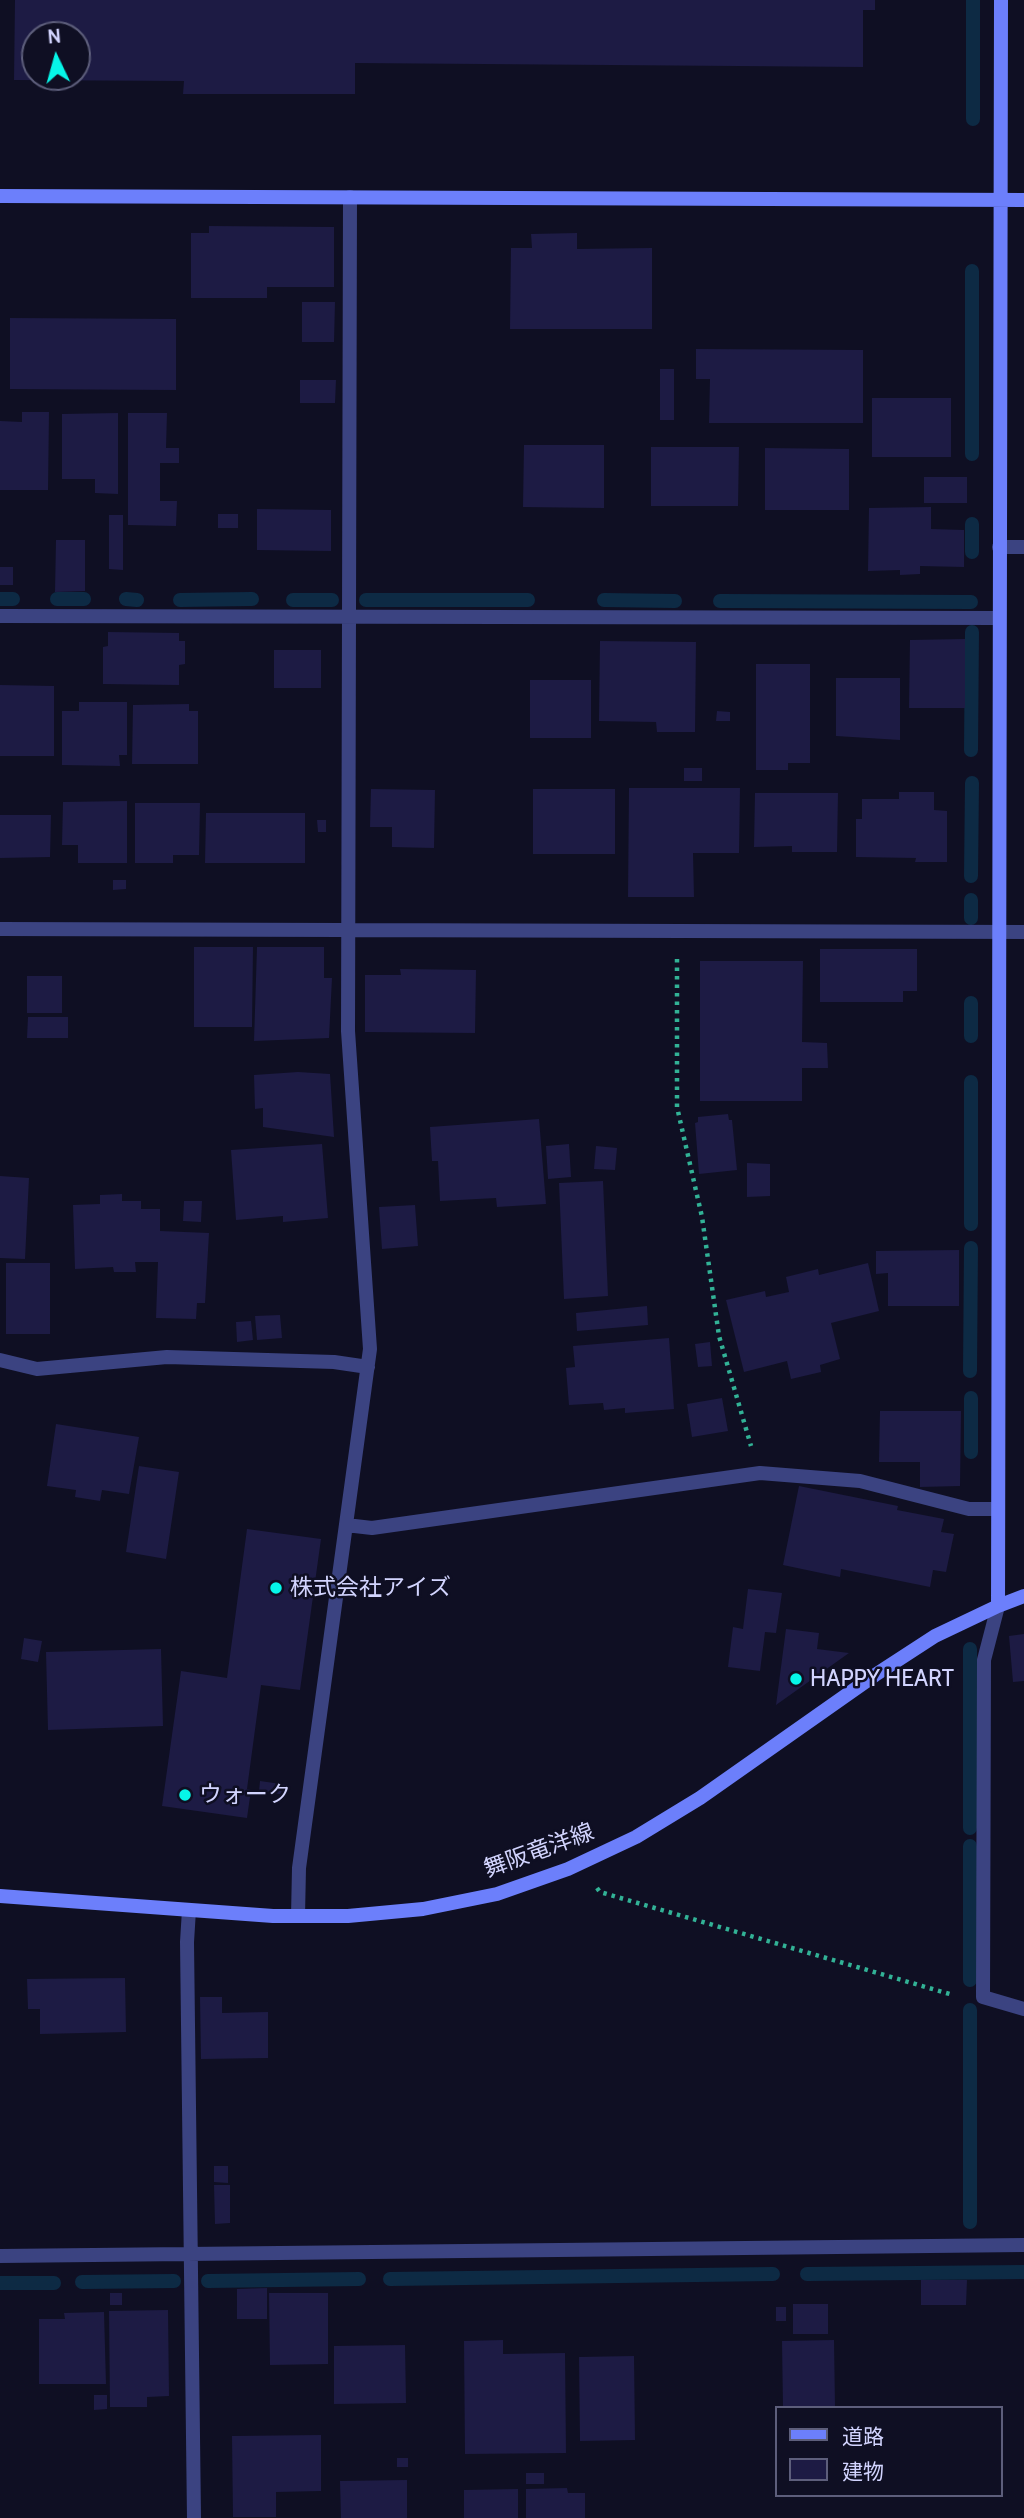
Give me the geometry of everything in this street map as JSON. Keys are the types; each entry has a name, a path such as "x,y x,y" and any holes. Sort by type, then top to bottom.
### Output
{"street":[{"path":"1001,0 998,1606 984,1660 983,1997 1024,2009"},
{"path":"0,196 1024,200"},
{"path":"298,1916 299,1868 370,1349 348,1031 350,197"},
{"path":"999,547 1024,547"},
{"path":"0,616 999,618"},
{"path":"0,929 1024,932"},
{"path":"0,1360 37,1369 167,1357 334,1362 368,1367"},
{"path":"346,1525 372,1528 760,1473 860,1481 969,1509 998,1508"},
{"name":"舞阪竜洋線","path":"0,1896 189,1910 348,1916 423,1909 497,1894 585,1862 636,1838 700,1798 935,1636 1024,1596"},
{"path":"189,1910 187,1942 194,2518"},
{"path":"0,2256 1024,2245"}],"path":[{"path":"677,931 677,1107 702,1217 719,1336 760,1473"},
{"path":"585,1862 600,1892 965,1999 983,1997"}],"building":[{"path":"15,0 875,0 875,10 863,10 863,67 355,63 355,94 183,94 184,81 91,80 91,21 21,21 21,80 14,80"},
{"path":"209,226 334,227 334,287 267,287 267,298 191,298 191,233 209,233"},
{"path":"577,233 577,249 652,248 652,329 510,329 511,248 532,248 531,234"},
{"path":"302,302 335,302 334,342 302,342"},
{"path":"10,318 176,319 176,390 10,389"},
{"path":"696,349 863,350 863,423 709,423 710,379 696,379"},
{"path":"660,369 674,369 674,420 660,420"},
{"path":"300,380 336,380 335,403 300,403"},
{"path":"872,398 951,398 951,457 872,457"},
{"path":"22,412 49,412 48,490 0,490 0,421 22,422"},
{"path":"118,413 118,494 95,493 95,479 62,479 62,414"},
{"path":"128,413 167,413 166,448 179,448 179,463 160,463 160,501 177,501 176,526 128,525"},
{"path":"524,445 604,445 604,508 523,507"},
{"path":"651,447 739,447 738,506 651,506"},
{"path":"765,448 849,449 849,510 765,510"},
{"path":"924,477 967,477 967,503 924,503"},
{"path":"931,507 931,529 964,530 964,567 920,566 920,574 900,575 900,570 868,571 869,508"},
{"path":"257,509 331,510 331,551 257,550"},
{"path":"218,514 238,514 238,528 218,528"},
{"path":"109,515 123,515 123,570 109,569"},
{"path":"56,540 85,540 85,591 55,592"},
{"path":"0,567 13,567 13,585 0,585"},
{"path":"108,632 179,633 179,641 185,641 185,664 179,665 179,685 103,684 103,647 108,646"},
{"path":"965,639 965,708 909,708 910,640"},
{"path":"600,641 696,642 695,732 657,732 656,722 599,721"},
{"path":"274,650 321,650 321,688 274,688"},
{"path":"756,664 810,664 810,763 788,763 788,770 756,770"},
{"path":"836,678 900,678 900,740 836,736"},
{"path":"530,680 591,680 591,738 530,738"},
{"path":"0,685 54,686 54,756 0,756"},
{"path":"79,702 127,702 127,755 119,755 120,766 62,765 62,711 79,711"},
{"path":"189,704 189,711 198,711 198,764 132,764 133,705"},
{"path":"717,711 730,712 730,721 716,721"},
{"path":"684,768 702,768 702,781 684,781"},
{"path":"629,788 740,788 739,853 693,853 694,897 628,897"},
{"path":"371,789 435,790 434,848 392,847 392,827 370,827"},
{"path":"533,789 615,789 615,854 533,854"},
{"path":"899,792 934,792 934,810 947,811 947,862 915,862 916,858 856,857 856,819 862,819 862,799 899,799"},
{"path":"755,793 838,793 837,852 792,852 792,846 754,847"},
{"path":"127,801 127,863 78,863 78,845 62,845 63,802"},
{"path":"135,803 200,803 199,855 173,855 173,863 135,863"},
{"path":"206,813 305,813 305,863 205,863"},
{"path":"0,815 51,815 50,857 0,858"},
{"path":"317,820 326,820 326,832 318,832"},
{"path":"113,880 126,880 126,889 113,890"},
{"path":"194,947 253,947 252,1027 194,1027"},
{"path":"257,947 324,947 324,978 332,978 329,1038 254,1041"},
{"path":"820,949 917,949 917,991 903,991 903,1002 820,1002"},
{"path":"700,961 803,961 802,1042 827,1043 828,1068 802,1068 802,1101 700,1101"},
{"path":"400,969 476,970 475,1033 365,1032 365,975 401,975"},
{"path":"27,976 62,976 62,1013 27,1013"},
{"path":"28,1017 68,1017 68,1038 27,1038"},
{"path":"298,1072 330,1074 334,1137 263,1127 263,1108 255,1109 254,1075"},
{"path":"728,1114 729,1120 732,1120 737,1170 699,1174 695,1123 698,1122 698,1117"},
{"path":"539,1119 546,1204 497,1207 496,1198 440,1201 438,1161 432,1161 430,1127"},
{"path":"322,1144 328,1218 283,1222 283,1216 236,1220 231,1150"},
{"path":"569,1144 571,1177 548,1179 546,1146"},
{"path":"596,1146 617,1148 615,1170 594,1169"},
{"path":"747,1163 770,1164 770,1196 747,1197"},
{"path":"0,1176 29,1178 25,1259 0,1258"},
{"path":"603,1181 608,1296 564,1299 559,1183"},
{"path":"122,1194 122,1201 141,1201 141,1209 160,1209 160,1231 209,1233 205,1303 197,1303 196,1319 156,1318 158,1262 135,1262 136,1272 114,1272 113,1267 75,1269 73,1205 100,1204 100,1195"},
{"path":"184,1201 202,1201 201,1222 183,1221"},
{"path":"415,1205 418,1246 382,1249 379,1207"},
{"path":"959,1250 959,1306 888,1306 888,1273 876,1274 876,1251"},
{"path":"6,1263 50,1263 50,1334 6,1334"},
{"path":"868,1263 879,1311 831,1323 840,1359 820,1365 821,1372 791,1379 787,1361 744,1372 726,1300 765,1291 766,1297 789,1292 786,1277 818,1269 819,1275"},
{"path":"647,1306 648,1325 577,1331 576,1313"},
{"path":"280,1315 282,1338 257,1340 255,1316"},
{"path":"251,1321 253,1340 237,1342 236,1322"},
{"path":"669,1338 674,1409 625,1413 625,1408 604,1410 603,1403 569,1405 566,1368 575,1367 573,1346"},
{"path":"710,1342 712,1366 698,1367 695,1344"},
{"path":"722,1398 728,1431 692,1437 687,1404"},
{"path":"880,1411 961,1411 960,1486 920,1487 920,1462 879,1462"},
{"path":"56,1424 139,1437 129,1494 102,1490 100,1501 75,1497 76,1490 47,1486"},
{"path":"139,1466 179,1472 166,1559 126,1552"},
{"path":"799,1486 898,1506 897,1510 944,1519 941,1532 954,1534 946,1572 933,1570 930,1587 841,1569 840,1577 783,1565"},
{"path":"247,1529 321,1539 300,1690 261,1685 247,1789 251,1790 247,1818 162,1806 181,1671 227,1678"},
{"path":"748,1589 782,1593 776,1633 765,1632 760,1671 728,1667 733,1627 743,1629"},
{"name":"HAPPY HEART","path":"786,1629 819,1633 817,1649 849,1653 776,1705"},
{"path":"1024,1634 1024,1681 1013,1682 1009,1636"},
{"path":"24,1638 42,1641 38,1662 21,1659"},
{"path":"161,1649 163,1726 48,1730 46,1652"},
{"path":"260,1781 288,1785 286,1795 259,1791"},
{"path":"125,1978 126,2032 40,2034 40,2009 28,2009 27,1979"},
{"path":"200,1997 222,1997 222,2013 268,2012 268,2058 201,2059"},
{"path":"214,2166 228,2166 228,2183 214,2182"},
{"path":"214,2185 230,2185 230,2223 215,2224"},
{"path":"921,2280 967,2280 966,2305 921,2305"},
{"path":"267,2288 267,2319 237,2319 237,2289"},
{"path":"110,2293 122,2293 122,2305 110,2305"},
{"path":"269,2293 328,2293 328,2364 270,2365"},
{"path":"793,2304 828,2304 828,2334 793,2334"},
{"path":"776,2307 786,2307 786,2321 776,2321"},
{"path":"168,2310 169,2396 147,2397 147,2407 110,2407 109,2311"},
{"path":"104,2312 106,2384 39,2384 39,2319 65,2319 64,2313"},
{"path":"503,2340 503,2354 565,2353 566,2453 465,2454 464,2341"},
{"path":"834,2340 835,2406 783,2406 782,2341"},
{"path":"405,2345 406,2403 334,2404 334,2346"},
{"path":"634,2356 635,2440 580,2441 579,2357"},
{"path":"94,2395 107,2395 107,2409 94,2410"},
{"path":"321,2435 321,2491 276,2492 276,2517 233,2517 232,2436"},
{"path":"397,2458 408,2458 408,2467 397,2467"},
{"path":"526,2473 544,2473 544,2484 526,2484"},
{"path":"407,2480 407,2518 341,2518 340,2481"},
{"path":"567,2488 568,2493 585,2493 585,2518 526,2518 526,2489"},
{"path":"518,2489 518,2518 464,2518 464,2490"}],"waterway":[{"path":"973,0 973,119"},
{"path":"972,271 972,454"},
{"path":"972,524 972,552"},
{"path":"0,599 13,599"},
{"path":"57,599 84,599"},
{"path":"126,599 137,600"},
{"path":"180,600 252,599"},
{"path":"293,600 332,600"},
{"path":"366,600 528,600"},
{"path":"604,600 675,601"},
{"path":"720,601 971,602"},
{"path":"971,750 972,632"},
{"path":"971,876 972,783"},
{"path":"971,900 971,918"},
{"path":"971,1003 971,1036"},
{"path":"971,1082 971,1224"},
{"path":"970,1371 971,1248"},
{"path":"971,1398 971,1452"},
{"path":"970,1649 970,1828"},
{"path":"970,1846 970,1980"},
{"path":"970,2010 970,2222"},
{"path":"807,2274 1024,2272"},
{"path":"390,2279 773,2274"},
{"path":"208,2281 359,2279"},
{"path":"82,2282 174,2281"},
{"path":"0,2283 54,2283"}],"place":[{"name":"株式会社アイズ","path":"276,1588"},
{"name":"HAPPY HEART","path":"796,1679"},
{"name":"ウォーク","path":"185,1795"}]}
